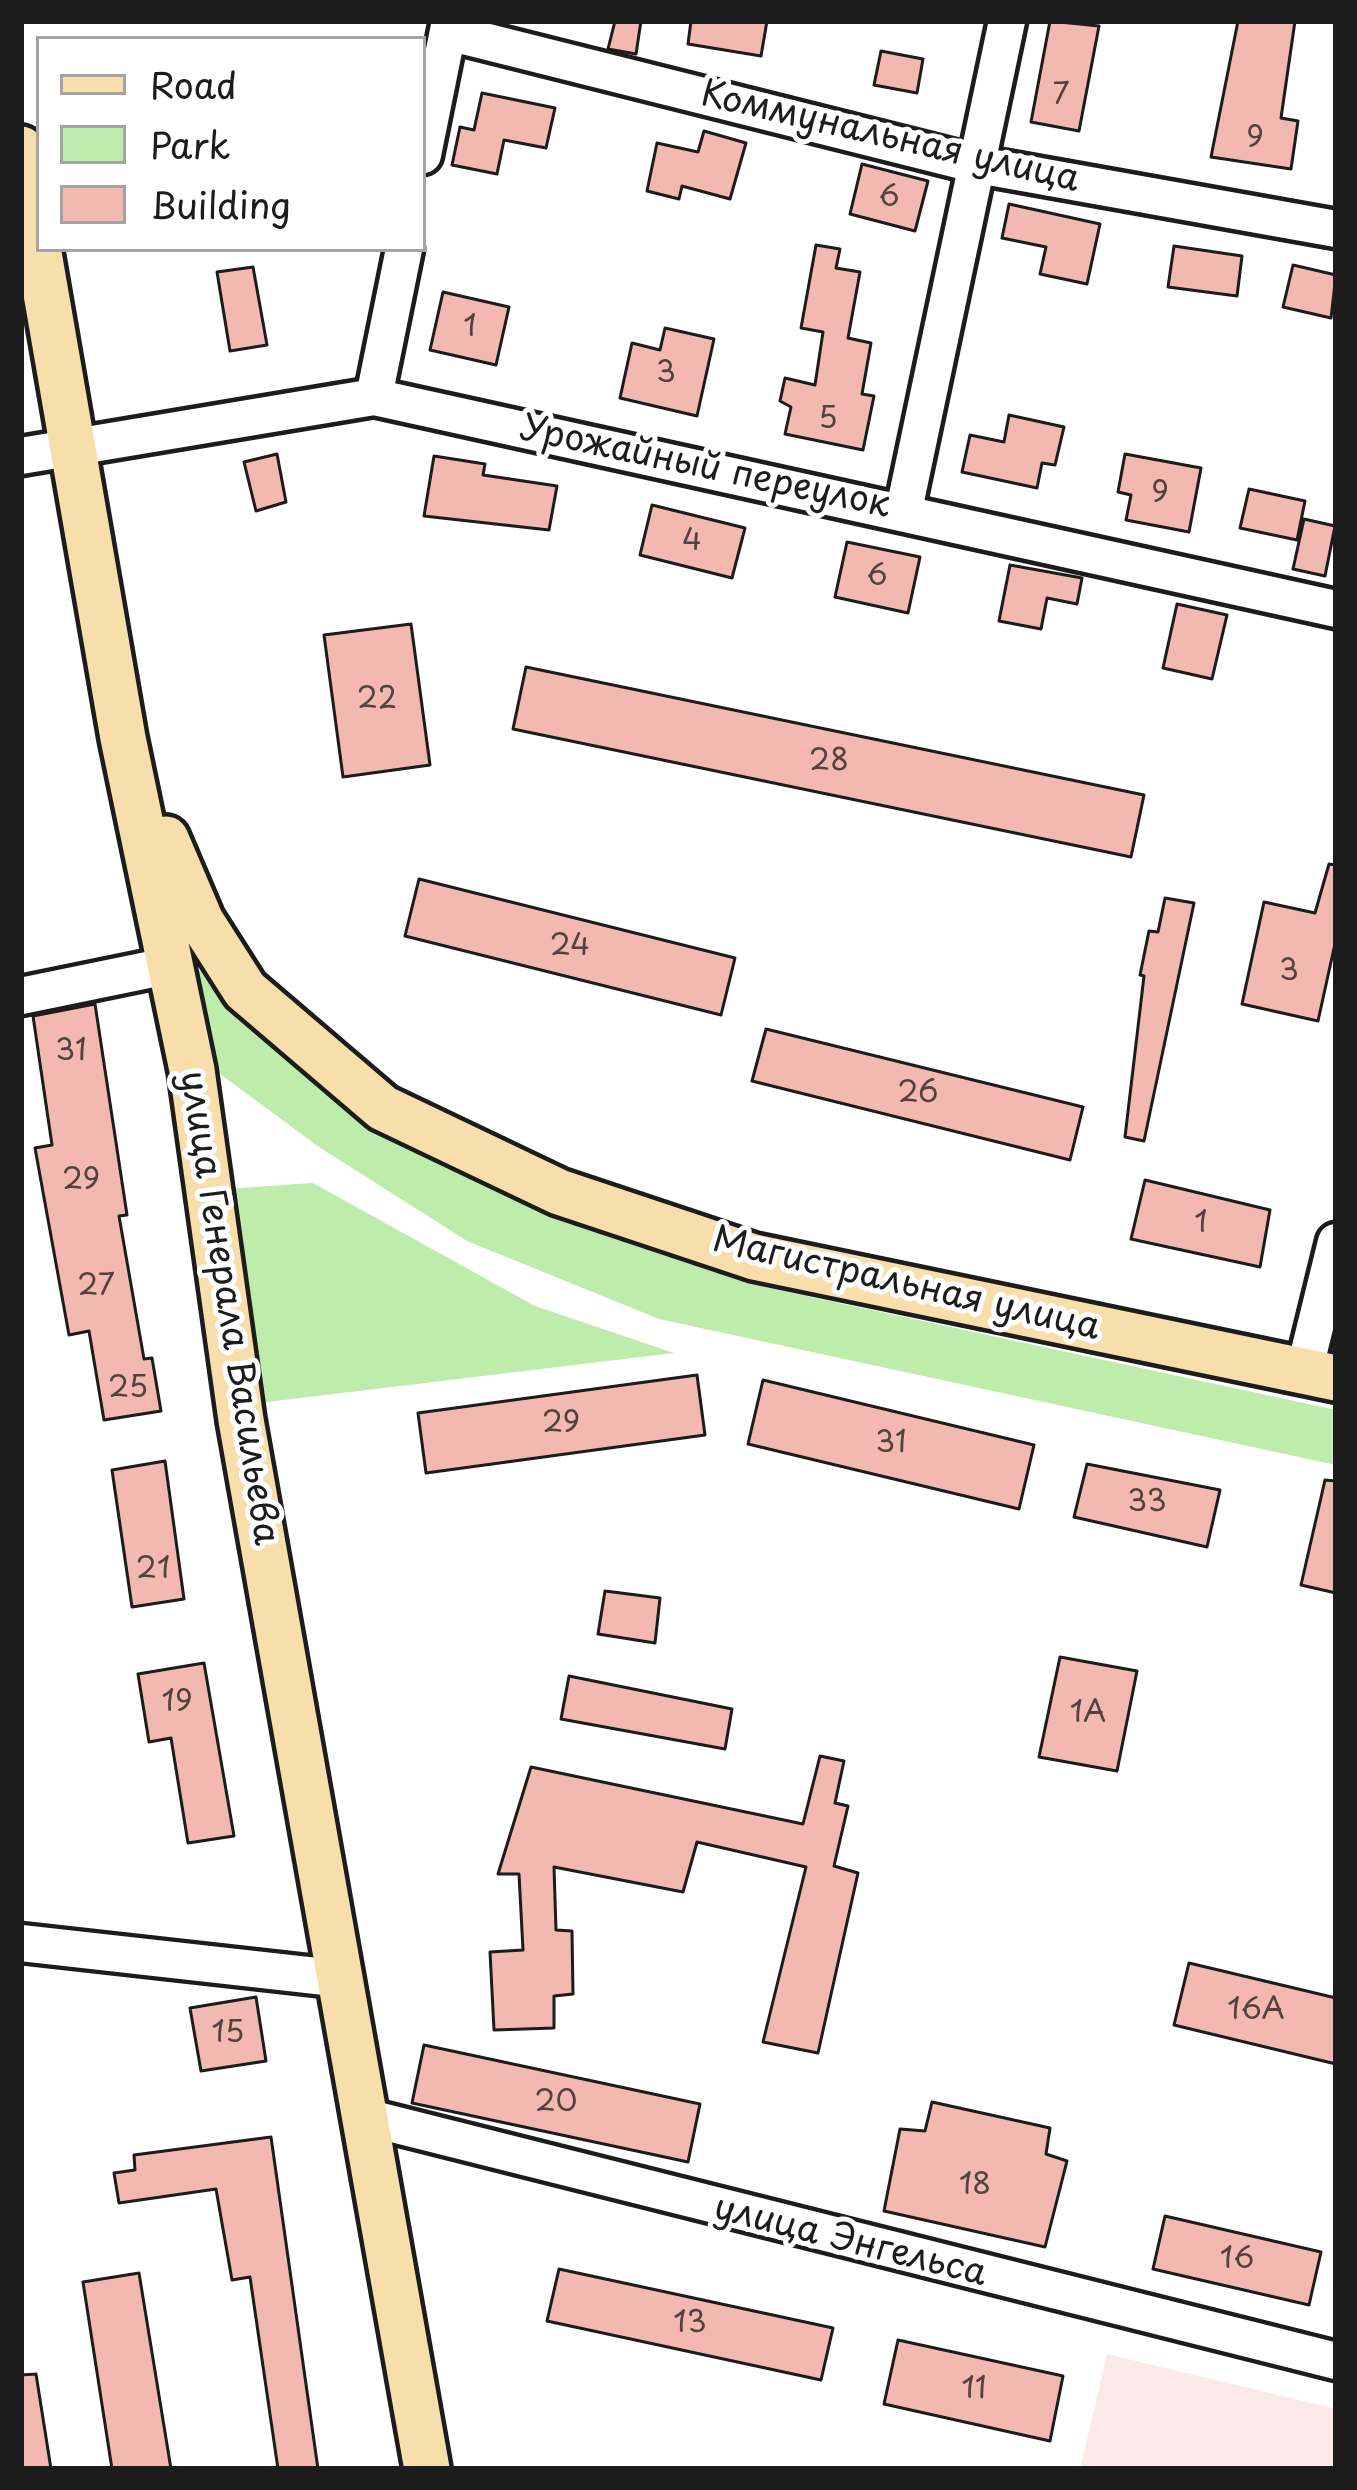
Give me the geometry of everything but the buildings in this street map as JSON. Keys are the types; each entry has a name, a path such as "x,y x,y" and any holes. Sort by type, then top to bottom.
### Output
{"main road":[{"name":"улица Генерала Васильева","path":"21,149 36,239"},
{"name":"улица Генерала Васильева","path":"38,252 123,738 172,965 241,1420 427,2469"},
{"name":"Магистральная улица","path":"123,738 201,921 245,990 383,1108 559,1192 754,1256 1320,1375"}],"street":[{"path":"904,510 1007,21"},
{"path":"426,140 449,26"},
{"name":"Коммунальная улица","path":"449,26 978,165 1336,229"},
{"path":"374,397 403,252"},
{"name":"Урожайный переулок","path":"21,456 374,397 904,510 1336,609"},
{"path":"21,996 172,965"},
{"path":"1320,1375 1336,1242"},
{"path":"21,1943 343,1979"},
{"name":"улица Энгельса","path":"365,2117 874,2249 1336,2361"}],"shaded area":[{"path":"1107,2354 1336,2409 1336,2469 1080,2469"}],"green space":[{"path":"189,960 324,1090 530,1205 751,1284 1336,1410 1336,1465 659,1319 467,1241 319,1147 212,1068"},
{"path":"313,1183 535,1306 674,1353 259,1403 224,1189"}]}
